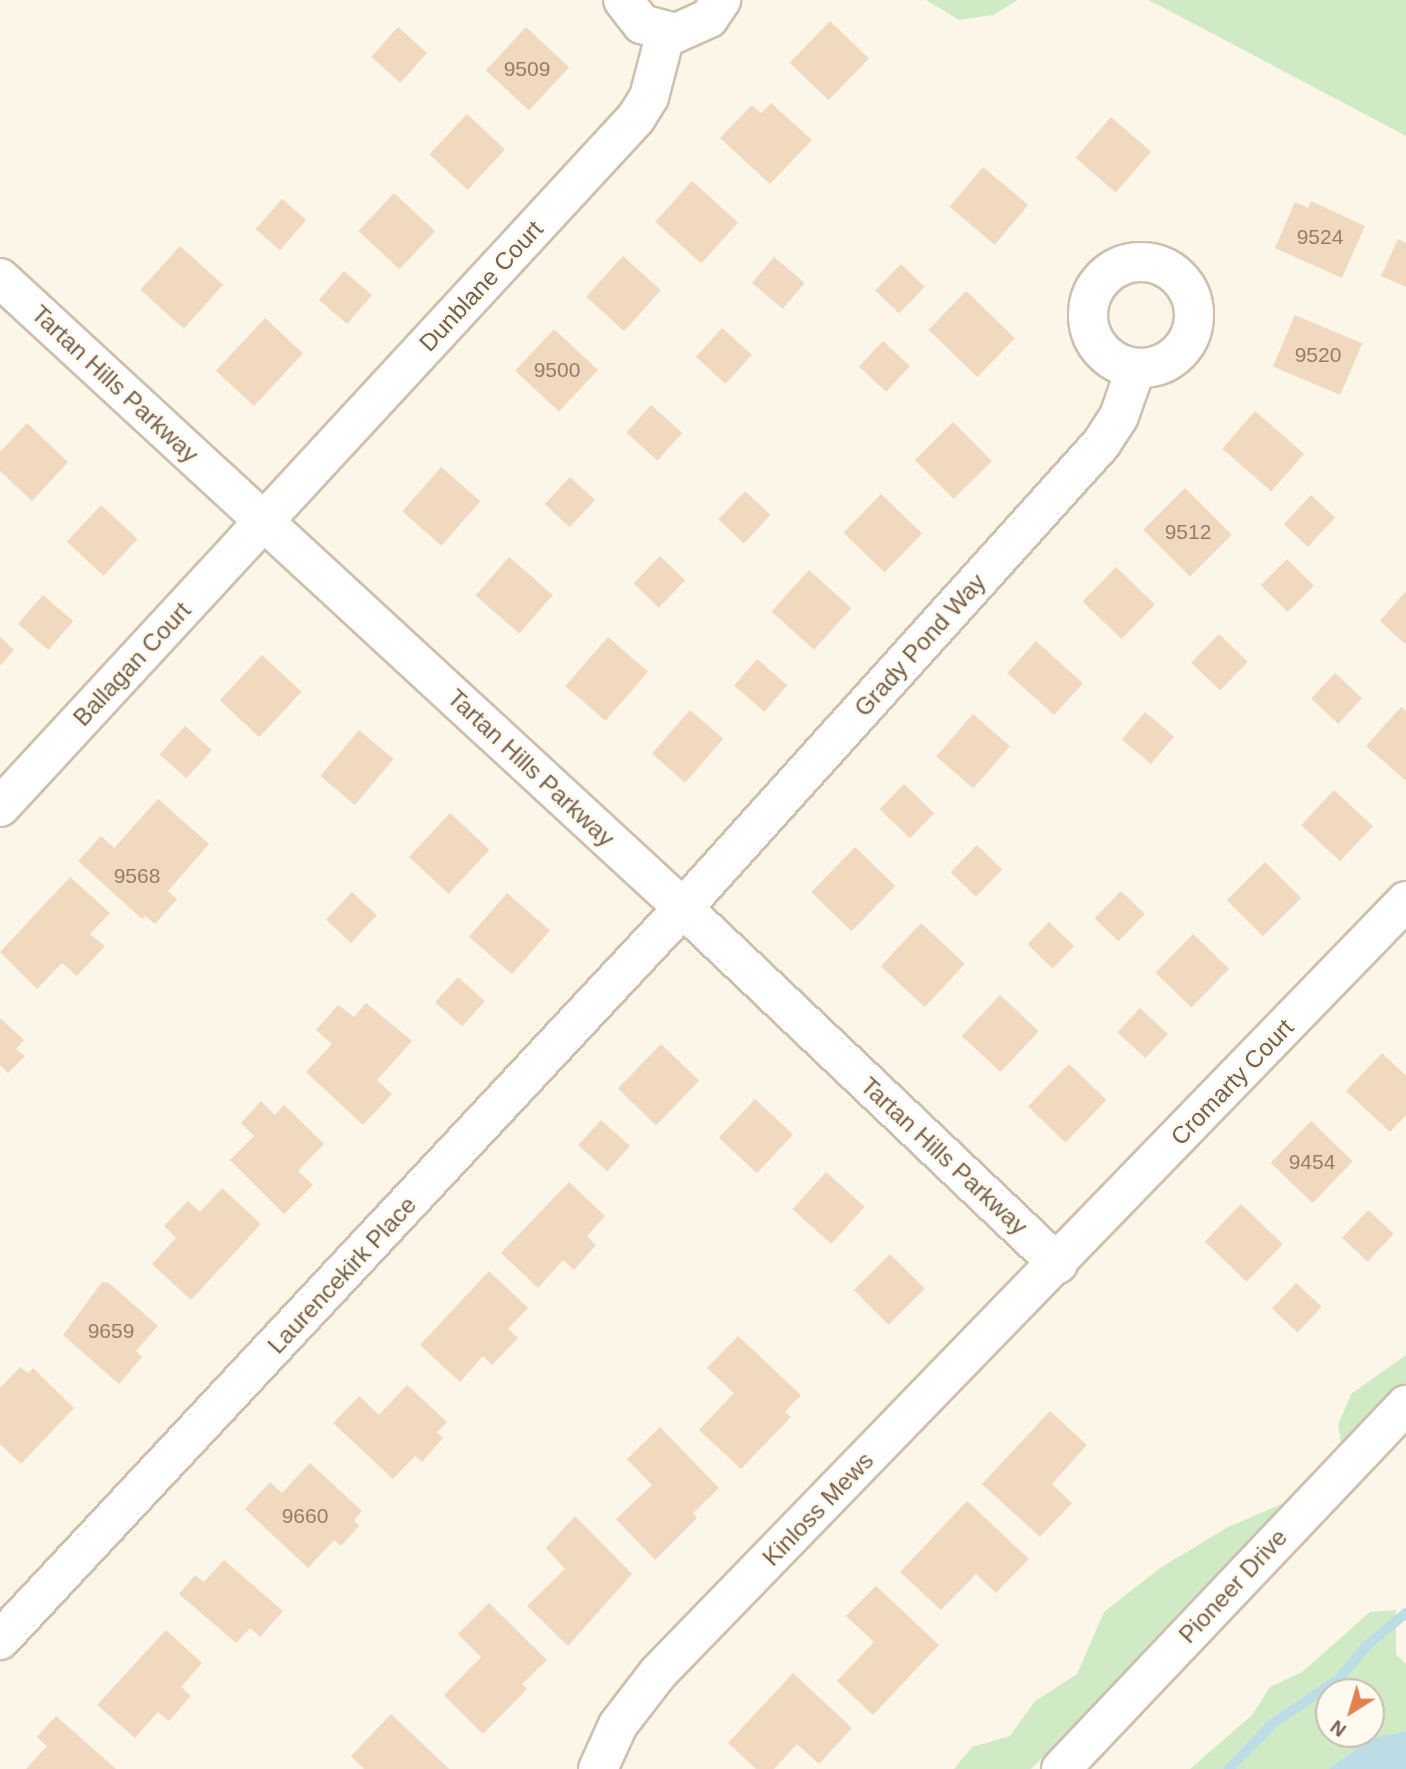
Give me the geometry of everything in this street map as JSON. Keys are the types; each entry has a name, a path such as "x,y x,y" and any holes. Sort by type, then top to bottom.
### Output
{"street":[{"path":"623,0 642,24 666,32 694,28 709,18 721,0"},
{"name":"Dunblane Court","path":"264,522 636,118 649,97 666,32"},
{"name":"Tartan Hills Parkway","path":"0,278 683,908 1058,1264"},
{"name":"Grady Pond Way","path":"683,908 1101,444 1119,416 1136,368"},
{"name":"Ballagan Court","path":"0,807 264,522"},
{"name":"Cromarty Court","path":"1058,1264 1406,901"},
{"name":"Laurencekirk Place","path":"0,1640 683,908"},
{"name":"Kinloss Mews","path":"598,1769 618,1725 657,1673 1058,1264"},
{"name":"Pioneer Drive","path":"1061,1769 1406,1405"}],"green space":[{"path":"926,0 1018,0 993,15 959,20"},
{"path":"1148,0 1406,0 1406,136 1164,8"},
{"path":"1406,1355 1406,1382 1342,1448 1338,1425 1351,1394"},
{"path":"1296,1498 1031,1769 954,1769 972,1747 1010,1736 1035,1701 1077,1674 1104,1612 1160,1568 1228,1527"},
{"path":"1396,1610 1396,1654 1406,1664 1406,1731 1385,1736 1385,1678 1315,1678 1315,1748 1357,1748 1329,1769 1190,1769 1252,1715 1270,1687 1302,1672 1370,1612"}],"water":[{"path":"1406,1731 1406,1769 1329,1769 1357,1748 1385,1748 1385,1736"}],"building":[{"path":"830,21 869,59 829,100 790,63"},
{"path":"398,27 427,53 400,83 371,57"},
{"path":"526,27 569,67 529,110 486,70"},
{"path":"771,103 812,140 770,184 720,138 752,105 761,113"},
{"path":"467,114 505,149 468,190 429,154"},
{"path":"1111,117 1151,152 1116,193 1076,158"},
{"path":"983,167 1028,205 995,245 950,207"},
{"path":"692,181 738,222 701,263 655,222"},
{"path":"394,193 435,231 399,269 359,231"},
{"path":"282,199 306,220 280,250 256,229"},
{"path":"1311,201 1365,226 1342,278 1275,248 1295,202 1308,208"},
{"path":"1398,239 1406,243 1406,287 1381,276"},
{"path":"180,246 223,285 184,329 141,290"},
{"path":"623,256 661,290 624,331 586,297"},
{"path":"774,257 805,283 783,309 752,283"},
{"path":"901,264 925,287 899,314 875,291"},
{"path":"344,271 372,295 347,324 319,300"},
{"path":"966,291 1015,338 977,377 928,330"},
{"path":"1295,315 1362,344 1340,395 1273,367"},
{"path":"265,318 303,353 254,406 216,371"},
{"path":"722,328 752,355 726,384 696,357"},
{"path":"554,329 598,370 559,412 515,371"},
{"path":"883,341 910,366 886,392 859,367"},
{"path":"651,405 682,433 657,461 626,432"},
{"path":"1255,411 1304,454 1271,491 1222,449"},
{"path":"953,422 992,461 954,499 915,460"},
{"path":"27,423 68,462 32,501 0,471 0,452"},
{"path":"441,467 480,501 442,546 402,512"},
{"path":"570,477 595,500 570,527 545,504"},
{"path":"1185,488 1232,535 1190,576 1143,530"},
{"path":"745,491 771,515 744,543 718,520"},
{"path":"881,494 922,534 884,572 843,533"},
{"path":"1311,495 1335,518 1308,547 1284,524"},
{"path":"101,505 138,539 103,576 67,542"},
{"path":"660,556 685,580 659,608 634,583"},
{"path":"509,557 553,595 519,634 476,595"},
{"path":"1287,559 1314,586 1288,612 1261,585"},
{"path":"1116,567 1155,605 1122,639 1083,602"},
{"path":"809,570 851,608 814,650 772,612"},
{"path":"1406,591 1406,642 1405,644 1380,621"},
{"path":"43,595 73,621 48,650 18,624"},
{"path":"1219,634 1248,662 1220,691 1191,663"},
{"path":"0,637 14,650 0,666"},
{"path":"608,637 648,672 605,721 565,686"},
{"path":"1036,641 1083,683 1054,715 1007,673"},
{"path":"262,655 301,692 259,737 220,700"},
{"path":"757,659 787,685 764,712 734,685"},
{"path":"1335,673 1362,698 1338,724 1311,699"},
{"path":"1401,707 1406,711 1406,781 1366,746"},
{"path":"690,710 723,739 685,783 652,754"},
{"path":"1145,712 1174,736 1151,764 1122,740"},
{"path":"973,714 1010,746 973,788 936,756"},
{"path":"185,726 212,750 186,778 160,754"},
{"path":"359,730 393,759 355,805 320,776"},
{"path":"904,784 934,813 910,838 880,809"},
{"path":"1334,790 1373,826 1340,861 1301,825"},
{"path":"158,799 209,844 168,891 177,899 155,924 145,916 142,919 78,861 101,836 114,848"},
{"path":"450,813 489,850 449,894 409,857"},
{"path":"977,845 1002,869 976,897 951,872"},
{"path":"855,847 895,886 852,931 811,892"},
{"path":"1265,862 1301,898 1263,936 1227,900"},
{"path":"70,877 110,913 90,934 105,946 77,976 62,963 37,989 0,952"},
{"path":"1121,891 1145,914 1118,941 1095,918"},
{"path":"352,892 377,915 351,943 326,920"},
{"path":"507,893 550,930 512,974 469,937"},
{"path":"1049,922 1074,946 1053,969 1027,944"},
{"path":"921,923 965,964 925,1007 881,966"},
{"path":"1193,934 1229,969 1191,1008 1155,973"},
{"path":"458,977 485,1001 462,1026 435,1002"},
{"path":"1000,995 1039,1031 1001,1072 962,1036"},
{"path":"366,1003 412,1041 377,1080 392,1094 363,1125 306,1072 332,1044 316,1030 338,1005 354,1017"},
{"path":"1140,1008 1168,1034 1145,1058 1117,1032"},
{"path":"0,1018 24,1040 16,1049 25,1056 8,1073 0,1065"},
{"path":"661,1044 699,1081 656,1125 618,1089"},
{"path":"1382,1053 1406,1076 1406,1115 1390,1132 1346,1091"},
{"path":"1069,1064 1106,1100 1065,1143 1028,1106"},
{"path":"755,1099 793,1134 757,1173 719,1138"},
{"path":"261,1101 275,1115 284,1105 324,1144 298,1171 313,1185 284,1214 230,1160 254,1136 241,1123"},
{"path":"601,1120 630,1146 607,1171 578,1145"},
{"path":"1311,1121 1353,1161 1312,1203 1271,1163"},
{"path":"826,1172 865,1207 831,1244 793,1209"},
{"path":"569,1182 605,1216 587,1236 596,1245 574,1270 563,1260 538,1288 501,1253"},
{"path":"222,1188 261,1224 191,1300 152,1264 176,1238 164,1226 188,1201 200,1212"},
{"path":"1241,1204 1283,1244 1247,1282 1205,1241"},
{"path":"1368,1210 1394,1234 1368,1262 1342,1238"},
{"path":"890,1254 925,1289 889,1325 854,1290"},
{"path":"489,1271 528,1308 508,1329 518,1338 492,1365 483,1356 460,1382 420,1345"},
{"path":"102,1282 109,1283 158,1326 136,1351 142,1357 119,1384 63,1335"},
{"path":"1296,1283 1322,1307 1298,1332 1272,1309"},
{"path":"738,1336 801,1395 785,1412 791,1417 741,1469 699,1430 734,1393 707,1368"},
{"path":"20,1367 28,1373 33,1368 74,1408 21,1464 0,1444 0,1388"},
{"path":"407,1385 447,1422 437,1432 443,1438 422,1462 415,1456 393,1479 333,1423 359,1396 379,1415"},
{"path":"1050,1411 1087,1445 1052,1484 1072,1503 1040,1537 982,1484"},
{"path":"660,1427 719,1488 693,1513 697,1518 655,1560 616,1519 652,1485 627,1459"},
{"path":"310,1463 362,1511 354,1520 359,1526 341,1546 334,1540 308,1568 245,1509 270,1482 282,1493"},
{"path":"967,1501 1029,1559 996,1593 976,1574 941,1610 900,1572"},
{"path":"575,1516 632,1574 568,1646 527,1606 565,1569 546,1548"},
{"path":"224,1560 283,1611 260,1637 250,1628 236,1643 179,1594 195,1575 204,1582"},
{"path":"876,1586 939,1645 873,1715 837,1681 874,1642 846,1616"},
{"path":"489,1603 547,1660 522,1684 527,1689 483,1734 444,1695 481,1657 458,1634"},
{"path":"166,1630 202,1663 181,1687 191,1696 169,1721 158,1712 135,1738 97,1705"},
{"path":"793,1673 852,1728 819,1764 797,1744 774,1769 756,1769 728,1743"},
{"path":"391,1714 449,1769 364,1769 351,1756"},
{"path":"56,1716 116,1769 26,1769 47,1746 37,1737"}],"waterway":[{"path":"1229,1769 1272,1724 1339,1679 1366,1646 1406,1613"}]}
